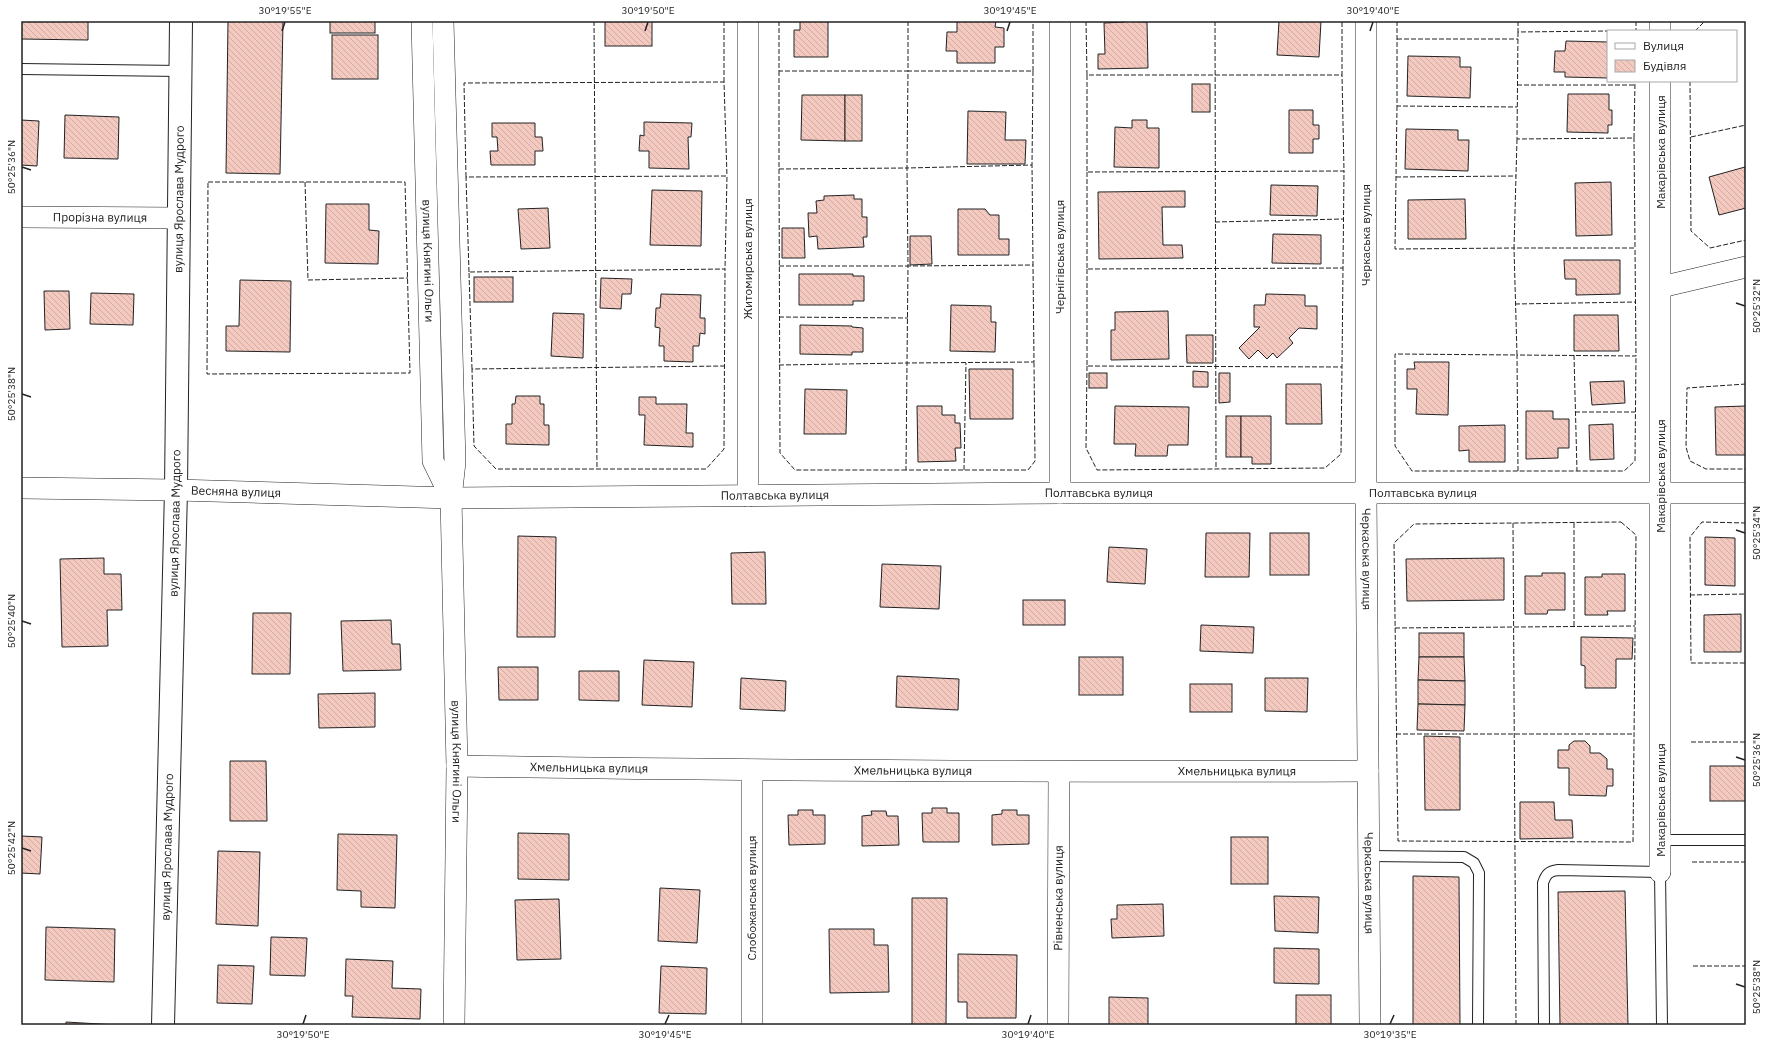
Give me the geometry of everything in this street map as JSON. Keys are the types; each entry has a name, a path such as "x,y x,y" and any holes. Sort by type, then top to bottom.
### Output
{"main road":[{"name":"вулиця Ярослава Мудрого","path":"163,1025 176,490 181,21"}],"street":[{"name":"вулиця Княгині Ольги","path":"422,21 433,461 451,498"},
{"name":"вулиця Княгині Ольги","path":"443,21 455,462 451,498 457,766 454,1025"},
{"name":"Житомирська вулиця","path":"748,21 748,496"},
{"name":"Чернігівська вулиця","path":"1060,21 1060,494"},
{"name":"Черкаська вулиця","path":"1366,21 1366,494 1370,856 1370,1025"},
{"name":"Макарівська вулиця","path":"1660,82 1660,872"},
{"name":"Прорізна вулиця","path":"21,217 178,218"},
{"path":"1661,287 1746,267"},
{"name":"Весняна вулиця","path":"21,488 176,490 451,498"},
{"name":"Полтавська вулиця","path":"451,498 1060,494 1746,493"},
{"name":"Хмельницька вулиця","path":"457,766 1059,772 1368,771"},
{"name":"Слобожанська вулиця","path":"752,770 752,1025"},
{"name":"Рівненська вулиця","path":"1058,1025 1059,772"}],"lane":[{"path":"21,69 180,71"},
{"path":"1660,840 1746,840"},
{"path":"1370,856 1464,857 1474,863 1479,873 1478,1025"},
{"path":"1544,1025 1543,883 1550,871 1558,870 1660,872 1662,1025"}],"building":[{"path":"21,21 88,21 88,40 21,39"},
{"path":"228,21 283,21 280,174 226,173"},
{"path":"330,21 375,21 375,33 330,33"},
{"path":"605,21 652,21 652,46 605,46"},
{"path":"800,21 828,21 828,57 794,57 794,30 800,30"},
{"path":"957,21 996,21 995,27 1004,28 1004,47 995,47 995,63 957,63 957,51 946,51 947,32 957,32"},
{"path":"1125,21 1147,22 1148,68 1098,69 1098,54 1105,54 1104,23"},
{"path":"1279,21 1321,21 1319,57 1277,55"},
{"path":"332,35 378,35 378,79 332,79"},
{"path":"1566,41 1607,42 1607,78 1565,77 1565,72 1554,72 1555,51 1565,51"},
{"path":"1408,56 1460,57 1460,67 1471,67 1470,98 1407,96"},
{"path":"1192,84 1210,84 1210,112 1192,112"},
{"path":"1568,94 1609,94 1609,110 1612,110 1612,125 1608,125 1608,133 1567,132"},
{"path":"802,95 845,95 845,141 801,140"},
{"path":"845,95 862,95 862,141 845,141"},
{"path":"1289,110 1313,110 1313,125 1319,125 1319,139 1313,139 1313,153 1289,153"},
{"path":"968,111 1006,112 1005,140 1026,140 1025,164 967,164"},
{"path":"65,115 119,117 118,159 64,158"},
{"path":"21,120 39,121 37,166 21,165"},
{"path":"1132,120 1147,120 1147,128 1159,128 1159,168 1114,167 1115,127 1132,128"},
{"path":"644,122 692,123 691,137 688,137 689,169 649,168 649,151 639,151 640,135 644,136"},
{"path":"492,123 535,123 535,137 542,137 543,151 535,151 535,165 491,165 490,151 498,151 497,137 492,137"},
{"path":"1406,129 1458,130 1458,140 1469,140 1468,171 1405,169"},
{"path":"1745,167 1746,208 1719,215 1709,177"},
{"path":"1611,182 1612,235 1576,236 1575,183"},
{"path":"1271,185 1318,186 1317,216 1270,215"},
{"path":"652,190 702,191 701,246 650,245"},
{"path":"1185,191 1185,207 1162,207 1163,245 1182,245 1183,258 1099,259 1098,192"},
{"path":"854,195 854,199 862,199 862,217 867,217 867,237 863,237 864,247 818,249 817,236 809,237 808,213 817,213 816,201 824,200 824,196"},
{"path":"1465,199 1466,239 1408,239 1408,200"},
{"path":"326,204 369,204 369,230 379,231 378,264 325,263"},
{"path":"548,208 550,248 521,249 518,209"},
{"path":"958,209 985,209 990,215 999,215 999,239 1009,239 1009,255 958,255"},
{"path":"782,228 804,228 805,258 782,258"},
{"path":"1273,234 1321,235 1321,264 1272,263"},
{"path":"910,236 931,236 932,264 910,265"},
{"path":"1564,260 1620,260 1620,294 1576,295 1576,279 1565,279"},
{"path":"799,274 853,274 853,276 864,276 864,301 853,301 853,305 799,305"},
{"path":"474,277 513,277 513,302 474,302"},
{"path":"601,278 632,279 631,294 622,294 621,309 600,308"},
{"path":"240,280 291,281 290,352 226,351 226,326 239,326"},
{"path":"44,291 69,291 70,329 45,330"},
{"path":"91,293 134,294 133,325 90,324"},
{"path":"661,294 701,295 700,318 705,318 705,334 700,333 699,346 693,346 693,362 664,361 664,346 659,346 660,328 655,327 656,308 660,308"},
{"path":"1266,294 1305,295 1305,306 1317,306 1317,329 1299,328 1289,338 1293,343 1277,358 1273,353 1267,359 1258,350 1249,359 1239,348 1260,327 1254,327 1254,305 1265,305"},
{"path":"951,305 991,306 991,322 996,322 995,352 950,351"},
{"path":"1168,311 1169,359 1111,360 1111,330 1115,330 1115,312"},
{"path":"553,313 584,314 583,358 551,356"},
{"path":"1574,315 1618,315 1619,351 1574,351"},
{"path":"800,325 852,326 863,328 863,352 852,352 852,355 800,354"},
{"path":"1186,335 1213,335 1213,363 1187,363"},
{"path":"1414,362 1449,362 1448,415 1416,414 1417,389 1407,389 1407,369 1415,369"},
{"path":"969,369 1013,369 1013,419 970,419"},
{"path":"1193,371 1208,372 1208,387 1193,387"},
{"path":"1089,373 1107,373 1107,388 1089,388"},
{"path":"1219,373 1230,373 1230,402 1219,403"},
{"path":"1624,381 1625,403 1592,405 1590,382"},
{"path":"1286,384 1321,384 1322,424 1286,424"},
{"path":"805,389 847,390 846,434 804,434"},
{"path":"516,396 540,396 540,404 544,404 544,425 549,425 549,445 506,444 506,424 512,424 512,404 515,404"},
{"path":"639,397 656,397 656,404 687,404 686,433 693,433 693,447 644,445 645,415 639,415"},
{"path":"917,406 942,406 942,415 955,415 955,423 960,423 961,448 955,448 956,461 918,462"},
{"path":"1115,406 1189,407 1188,445 1168,445 1167,456 1135,456 1136,444 1114,444"},
{"path":"1746,406 1746,455 1716,455 1715,407"},
{"path":"1526,411 1553,411 1553,419 1569,419 1569,448 1558,448 1558,458 1526,459"},
{"path":"1226,416 1241,416 1241,457 1226,457"},
{"path":"1241,416 1271,416 1271,464 1252,464 1252,457 1241,457"},
{"path":"1613,424 1614,459 1590,460 1589,425"},
{"path":"1505,425 1505,462 1469,462 1469,450 1459,451 1459,426"},
{"path":"1206,533 1250,533 1249,577 1205,577"},
{"path":"1270,533 1309,533 1309,575 1270,575"},
{"path":"518,536 556,537 555,637 517,637"},
{"path":"1705,537 1735,538 1735,586 1705,585"},
{"path":"1109,547 1147,549 1145,584 1107,582"},
{"path":"765,552 766,604 732,604 731,553"},
{"path":"104,558 104,574 121,574 122,610 107,610 108,646 62,647 60,559"},
{"path":"1504,558 1504,600 1407,601 1406,559"},
{"path":"882,564 941,566 939,609 880,607"},
{"path":"1542,573 1565,573 1565,610 1548,610 1547,614 1525,614 1525,576 1542,576"},
{"path":"1602,574 1625,574 1625,611 1607,611 1608,615 1585,615 1585,577 1602,577"},
{"path":"1023,600 1065,600 1065,625 1023,625"},
{"path":"253,613 291,613 290,674 252,674"},
{"path":"1741,614 1741,652 1704,652 1704,615"},
{"path":"391,620 392,644 400,644 401,670 343,671 341,621"},
{"path":"1201,625 1254,627 1253,653 1200,651"},
{"path":"1419,633 1464,633 1464,657 1419,657"},
{"path":"1581,637 1633,638 1632,659 1616,659 1616,688 1585,688 1585,666 1581,665"},
{"path":"1079,657 1123,657 1123,695 1079,695"},
{"path":"1419,657 1464,657 1465,681 1418,680"},
{"path":"644,660 694,662 692,707 642,705"},
{"path":"498,667 538,667 538,700 499,700"},
{"path":"579,671 619,671 619,701 579,700"},
{"path":"897,676 959,679 958,710 896,707"},
{"path":"741,678 786,681 785,711 740,709"},
{"path":"1265,678 1308,678 1307,712 1265,711"},
{"path":"1418,680 1465,681 1465,705 1418,704"},
{"path":"1190,684 1232,684 1232,712 1190,712"},
{"path":"375,693 375,727 319,728 318,694"},
{"path":"1418,704 1465,705 1464,731 1417,730"},
{"path":"1424,736 1460,737 1460,810 1425,810"},
{"path":"1574,741 1585,741 1590,746 1590,753 1600,753 1607,759 1607,769 1613,769 1613,786 1607,786 1606,796 1569,795 1569,768 1558,768 1558,750 1569,750 1569,745"},
{"path":"230,761 266,761 267,821 230,821"},
{"path":"1710,766 1746,766 1746,801 1710,801"},
{"path":"1520,802 1554,802 1555,820 1572,820 1573,838 1520,839"},
{"path":"932,808 947,808 947,813 959,813 959,842 923,842 922,813 932,813"},
{"path":"798,810 813,810 813,815 825,815 825,844 789,845 788,815 798,815"},
{"path":"1002,810 1017,810 1017,815 1029,815 1029,844 992,845 992,815 1002,814"},
{"path":"871,811 886,811 887,816 898,816 899,845 862,846 862,816 872,815"},
{"path":"518,833 569,834 569,880 518,879"},
{"path":"338,834 397,835 395,908 361,907 361,891 337,890"},
{"path":"21,836 42,837 40,874 21,873"},
{"path":"1231,837 1268,837 1268,884 1231,884"},
{"path":"218,851 260,852 258,926 216,924"},
{"path":"1413,876 1459,877 1460,1025 1413,1025"},
{"path":"660,888 700,890 697,943 658,941"},
{"path":"1625,891 1628,1025 1560,1025 1558,892"},
{"path":"1274,896 1319,897 1318,933 1275,931"},
{"path":"912,898 947,898 946,1025 912,1025"},
{"path":"559,899 561,959 517,960 515,900"},
{"path":"1163,904 1164,936 1112,938 1111,919 1117,919 1117,905"},
{"path":"46,927 115,929 114,982 45,980"},
{"path":"829,929 874,929 874,945 888,945 889,992 830,993"},
{"path":"271,937 307,938 305,976 270,975"},
{"path":"1274,948 1319,949 1319,984 1274,983"},
{"path":"958,954 1017,955 1016,1018 967,1018 967,1002 958,1002"},
{"path":"346,959 393,961 392,988 421,989 420,1019 352,1017 353,996 345,996"},
{"path":"218,965 254,966 252,1004 217,1003"},
{"path":"661,966 707,968 706,1014 659,1013"},
{"path":"1296,995 1331,995 1331,1025 1296,1025"},
{"path":"1109,997 1148,998 1148,1025 1109,1025"},
{"path":"66,1022 116,1025 66,1025"}],"fence":[{"path":"594,21 597,469"},
{"path":"724,21 724,82"},
{"path":"779,21 779,71 908,71 907,168 1032,165 1033,71"},
{"path":"908,21 908,71 1033,71 1033,21"},
{"path":"1086,21 1087,75 1342,75 1342,21"},
{"path":"1215,21 1216,469"},
{"path":"1397,21 1397,106 1517,107"},
{"path":"1518,21 1518,32 1607,31"},
{"path":"1636,21 1636,30"},
{"path":"1696,30 1705,21"},
{"path":"1518,32 1517,139 1634,138 1635,82"},
{"path":"1397,39 1518,39"},
{"path":"779,71 779,169 907,168 908,266 1033,265 1032,165"},
{"path":"1087,75 1087,172 1344,171 1342,75"},
{"path":"466,177 464,83 724,82 727,176"},
{"path":"1690,82 1691,231 1710,248 1746,240"},
{"path":"1517,85 1635,85"},
{"path":"1397,106 1395,249 1514,248 1517,355 1395,354 1395,446 1412,471 1624,471 1635,461 1636,356"},
{"path":"1691,137 1746,125"},
{"path":"1517,139 1514,248 1635,248 1634,138"},
{"path":"779,169 780,453 795,470 906,470"},
{"path":"1087,172 1087,269 1343,268 1344,171"},
{"path":"469,272 466,177 727,176 725,269"},
{"path":"1396,177 1516,176"},
{"path":"208,182 405,182 410,373 207,374 208,182"},
{"path":"305,182 308,280 408,278"},
{"path":"1215,222 1343,219"},
{"path":"1518,471 1517,355 1636,356 1635,248"},
{"path":"779,266 908,266 907,363 1034,362 1033,265"},
{"path":"1087,269 1087,366 1342,367 1343,268"},
{"path":"472,369 469,272 725,269 724,449 706,469 496,469 474,446 472,369 724,366"},
{"path":"1515,304 1636,302"},
{"path":"779,317 908,318"},
{"path":"1574,355 1577,471"},
{"path":"779,365 907,363 906,470 1028,470 1035,461 1034,362"},
{"path":"964,470 966,363"},
{"path":"1087,366 1086,448 1097,470 1325,468 1341,454 1342,367"},
{"path":"1746,384 1687,388 1686,447 1690,461 1706,469 1746,469"},
{"path":"1575,412 1635,412"},
{"path":"1621,522 1636,535 1633,842 1398,841 1394,543 1414,524 1621,522"},
{"path":"1746,523 1702,522 1690,537 1691,663 1746,663"},
{"path":"1513,523 1516,1025"},
{"path":"1574,523 1574,627"},
{"path":"1690,595 1746,594"},
{"path":"1395,628 1635,626"},
{"path":"1396,734 1634,734"},
{"path":"1691,742 1746,742"},
{"path":"1692,862 1746,862"},
{"path":"1693,966 1746,966"}]}
